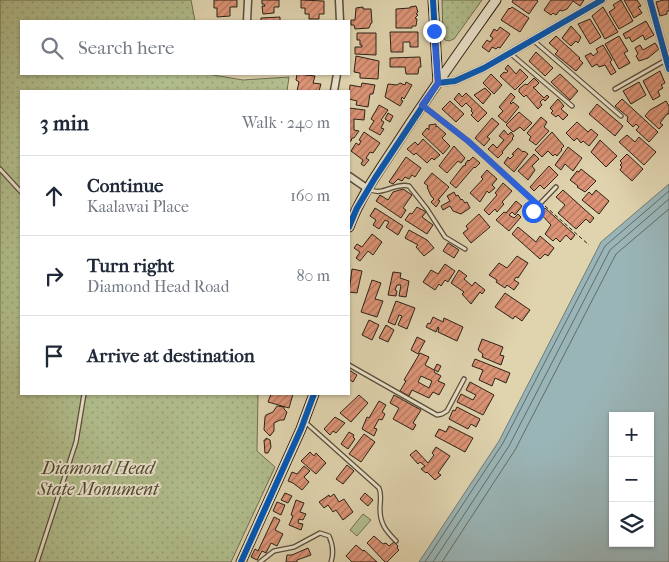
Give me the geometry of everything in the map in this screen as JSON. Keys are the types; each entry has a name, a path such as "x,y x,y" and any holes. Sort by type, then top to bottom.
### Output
{"street":[{"path":"247,20 248,0"},
{"path":"339,0 340,20"},
{"path":"432,0 438,83"},
{"path":"350,225 368,189 422,105 496,0"},
{"path":"438,83 463,79 534,41 602,0"},
{"path":"650,0 669,69"},
{"path":"334,90 337,75"},
{"path":"350,177 368,189"},
{"path":"241,562 304,421 314,395"}],"lane":[{"path":"534,41 621,116"},
{"path":"511,54 572,106"},
{"path":"615,89 666,60"},
{"path":"422,105 468,141 539,204"},
{"path":"0,169 20,191"},
{"path":"368,189 377,192 403,185 409,186 427,208 441,232 464,249"},
{"path":"533,211 556,187"},
{"path":"350,366 437,415 446,411 464,379"},
{"path":"37,562 76,442 84,395"},
{"path":"304,421 379,488 381,493 381,522 385,530 396,541"},
{"path":"260,562 274,551 294,547 320,533 329,536 332,543 333,552 330,562"}],"path":[{"path":"539,204 589,245"}],"green space":[{"name":"Diamond Head State Monument","path":"0,0 191,0 195,20 20,20 20,75 213,75 243,80 289,77 287,90 20,90 20,395 258,395 257,451 275,467 231,562 0,562"},
{"path":"442,0 482,0 454,39 449,41 445,40 443,35"},
{"path":"363,514 371,520 357,536 350,530"}],"water":[{"path":"669,184 669,562 419,562 499,441 601,242"}],"building":[{"path":"214,0 237,0 237,7 230,7 230,16 217,17 217,8 214,8"},
{"path":"262,0 279,0 279,7 274,7 274,13 263,14 262,6 265,6 262,4"},
{"path":"301,0 324,1 324,14 319,14 319,19 309,19 309,14 305,14 305,8 301,8"},
{"path":"513,0 538,1 529,14 512,2"},
{"path":"551,0 584,0 580,6 573,1 567,9 560,10 556,15 553,13 551,15 544,10"},
{"path":"621,0 633,21 619,29 609,12 615,8 613,5"},
{"path":"624,0 637,0 641,6 638,7 642,13 634,18"},
{"path":"669,0 669,11 667,11 667,14 660,16 656,2"},
{"path":"416,6 418,12 416,14 418,15 415,18 417,19 416,26 412,26 412,28 396,28 396,9"},
{"path":"363,7 363,9 371,9 372,23 369,28 355,29 354,25 351,25 351,20 355,20 356,8"},
{"path":"512,7 529,18 520,32 501,20 509,8"},
{"path":"603,7 618,32 605,39 592,16"},
{"path":"280,17 280,20 261,20 261,18"},
{"path":"590,19 601,37 590,44 578,24"},
{"path":"646,21 654,35 645,40 643,35 632,42 629,37 626,39 623,34"},
{"path":"571,26 581,37 578,43 576,41 571,46 562,38"},
{"path":"500,27 510,34 500,48 492,47 489,52 482,47 487,40 490,42 493,38 490,36 494,29 497,31"},
{"path":"390,32 418,32 418,47 410,47 410,42 403,42 403,52 391,52"},
{"path":"357,33 376,33 376,55 355,54 355,47 362,47 360,40 357,40"},
{"path":"556,36 583,63 576,71 555,54 558,51 549,43"},
{"path":"619,36 628,51 624,53 630,63 619,69 605,44"},
{"path":"655,43 659,49 648,58 639,61 635,48 640,45 643,50"},
{"path":"603,45 612,60 610,62 616,72 611,75 605,65 599,67 597,64 592,67 585,56 591,53 593,56 598,52 596,49"},
{"path":"536,52 553,68 545,76 529,61"},
{"path":"356,56 379,61 378,79 360,78 360,73 354,72"},
{"path":"420,57 421,67 419,67 418,74 406,74 405,67 390,67 390,58"},
{"path":"508,65 516,74 520,69 528,77 515,90 500,76 508,71 505,69"},
{"path":"660,71 665,83 661,85 663,88 658,91 660,96 653,100 643,81"},
{"path":"491,74 502,85 494,94 483,83"},
{"path":"560,74 578,91 570,100 551,82"},
{"path":"297,75 315,76 313,83 321,84 319,90 297,90 299,82 296,80"},
{"path":"534,78 539,83 533,87 544,98 547,95 549,97 545,101 543,99 540,102 542,105 538,109 526,95 524,97 519,92 519,89 525,84 527,85"},
{"path":"406,82 412,85 404,99 402,97 401,100 403,101 400,106 385,97 388,84 397,85 400,83 405,85"},
{"path":"639,82 646,95 631,104 623,91"},
{"path":"362,83 375,85 373,94 370,94 368,107 356,105 357,101 350,99 350,85 361,87"},
{"path":"485,88 491,94 483,104 474,95"},
{"path":"459,93 462,97 466,93 487,113 478,122 471,115 473,113 472,109 466,103 462,107 454,99"},
{"path":"511,93 515,97 510,103 513,102 519,107 506,123 498,116 503,111 499,107"},
{"path":"558,99 564,106 561,109 568,115 563,120 558,115 556,117 551,113 553,111 550,108"},
{"path":"622,99 658,132 649,142 636,130 639,127 636,124 633,127 627,121 628,117 615,106"},
{"path":"450,101 464,114 456,122 442,109"},
{"path":"666,101 669,106 669,114 660,123 663,125 659,129 645,116 650,110"},
{"path":"597,104 623,126 615,136 589,114"},
{"path":"379,105 388,110 381,120 384,122 381,128 384,129 380,135 369,129 374,121 371,119"},
{"path":"350,108 365,110 364,120 354,119 354,130 359,131 351,141"},
{"path":"519,112 532,123 524,131 520,127 513,132 506,125"},
{"path":"388,113 393,116 390,122 385,119"},
{"path":"541,117 547,122 544,127 549,131 536,145 529,140 531,137 527,133"},
{"path":"492,118 499,124 487,137 490,139 484,146 475,138"},
{"path":"577,122 588,132 591,129 598,135 589,146 583,141 581,143 577,138 574,141 566,133"},
{"path":"436,124 436,127 446,134 442,138 450,146 443,154 422,134 427,128 429,130 429,125"},
{"path":"504,130 508,135 511,132 514,136 498,158 488,149 493,144 497,148 504,140 499,136"},
{"path":"364,132 380,143 373,153 370,152 366,158 369,160 364,166 361,164 363,160 351,151 356,143 359,145 361,141 359,140"},
{"path":"552,132 564,146 557,156 555,154 553,156 548,151 542,157 535,150"},
{"path":"627,135 635,142 639,137 656,152 644,165 619,142"},
{"path":"423,139 440,155 434,160 432,158 427,163 416,153 414,155 407,149 415,142 418,145"},
{"path":"600,140 617,156 606,167 591,152"},
{"path":"454,146 465,158 461,163 458,161 447,173 439,166"},
{"path":"568,147 582,158 573,171 565,164 561,170 555,165"},
{"path":"518,148 528,154 514,172 504,163 508,157 510,159 514,155 512,154"},
{"path":"534,154 539,159 532,166 535,170 528,180 518,171"},
{"path":"627,154 643,169 632,181 620,170 622,163 620,161"},
{"path":"406,157 421,168 415,177 412,175 409,179 405,177 402,181 398,179 393,184 389,182"},
{"path":"473,157 480,163 474,167 456,188 450,183 463,166 466,165 468,160"},
{"path":"549,166 558,175 544,189 540,185 534,191 530,187"},
{"path":"581,169 596,181 585,192 570,180"},
{"path":"487,170 497,179 492,185 495,188 489,193 487,191 480,202 470,193 483,179 481,177"},
{"path":"432,173 449,187 438,200 440,201 436,207 431,202 434,199 428,186 424,183"},
{"path":"503,183 512,191 502,202 504,204 497,212 495,209 489,215 484,210 497,195 495,193"},
{"path":"403,189 412,195 403,208 406,210 401,218 376,201 380,195 388,200 393,192"},
{"path":"563,190 594,218 590,223 586,219 576,229 558,213 565,205 556,197"},
{"path":"596,190 609,201 599,214 582,200 589,192 592,195"},
{"path":"454,192 461,200 465,203 467,202 470,208 461,214 453,211 450,206 443,210 441,206 450,201 447,196"},
{"path":"516,201 522,206 515,215 512,212 509,215 514,218 518,214 521,217 509,231 496,220 504,212 506,213"},
{"path":"417,207 426,212 422,217 433,225 427,234 405,220"},
{"path":"375,208 403,226 398,235 386,227 389,222 385,220 379,229 373,225 376,220 370,216"},
{"path":"545,208 575,235 571,240 566,235 560,242 556,238 553,241 545,234 551,225 540,213"},
{"path":"479,214 490,227 471,243 463,233 468,229 466,226"},
{"path":"518,227 536,242 540,236 554,248 548,256 545,254 540,259 512,234"},
{"path":"409,230 427,240 434,248 424,256 416,247 418,245 405,238"},
{"path":"372,234 382,242 373,255 368,251 360,261 356,258 360,252 354,248 357,244 362,247"},
{"path":"448,243 459,250 454,258 443,251"},
{"path":"517,256 528,263 518,278 516,277 514,280 519,283 514,290 507,285 505,288 489,275 499,263 507,268"},
{"path":"445,264 455,271 448,282 445,280 435,290 423,282 431,270 438,274"},
{"path":"352,269 362,271 357,293 350,292"},
{"path":"459,270 467,276 464,279 472,286 475,282 485,290 482,294 480,292 471,304 462,294 464,292 451,283"},
{"path":"393,272 401,273 400,278 409,281 406,297 399,296 401,285 397,285 395,290 397,291 396,296 388,295"},
{"path":"372,280 381,283 375,299 383,301 377,317 361,312"},
{"path":"505,293 530,310 522,321 515,316 513,319 495,307"},
{"path":"396,301 415,308 407,329 398,325 402,316 399,315 395,325 388,322"},
{"path":"433,317 443,322 444,318 463,327 457,341 438,332 438,327 436,332 426,327 428,323 430,324"},
{"path":"369,320 379,325 372,340 362,335"},
{"path":"386,325 394,330 388,342 379,338"},
{"path":"417,337 425,341 418,354 411,350"},
{"path":"482,339 503,347 500,355 504,356 501,365 482,357 483,354 478,350"},
{"path":"420,353 429,357 425,365 434,370 437,364 441,366 438,372 435,370 434,372 441,376 438,381 445,384 439,395 433,392 429,398 412,390 409,396 400,391 406,381 404,380","holes":["421,376 432,381 429,388 418,382"]},
{"path":"475,359 510,373 506,383 495,378 492,386 479,380 483,370 472,366"},
{"path":"350,371 357,375 353,382 350,380"},
{"path":"470,382 494,395 483,415 457,402 461,394 473,400 476,395 466,390"},
{"path":"271,395 293,395 289,408 268,402"},
{"path":"359,395 368,403 351,422 340,413"},
{"path":"394,395 421,410 413,423 416,425 413,430 393,419 399,408 390,403"},
{"path":"379,401 386,405 382,412 385,414 382,420 379,419 374,428 377,429 374,436 362,429 367,417 369,418"},
{"path":"277,406 284,407 287,412 284,420 274,423 274,431 270,436 264,430 265,417 273,412"},
{"path":"457,407 480,419 476,427 471,424 468,429 449,419 453,410 455,411"},
{"path":"335,417 345,423 336,433 333,431 330,435 324,429"},
{"path":"449,426 473,438 465,452 435,436 439,429 446,432"},
{"path":"349,432 354,435 355,439 348,449 341,444"},
{"path":"364,434 375,442 361,462 349,454"},
{"path":"266,438 270,440 271,447 268,453 265,453 264,440"},
{"path":"436,447 450,456 438,473 441,475 435,480 421,469 425,466 420,462 418,464 410,455 416,450 428,463 434,455 432,453"},
{"path":"310,452 314,456 316,453 326,463 316,474 301,461"},
{"path":"347,465 354,471 343,484 336,479"},
{"path":"304,466 310,471 304,477 309,482 302,490 288,481 292,472 297,474"},
{"path":"285,493 292,496 288,503 281,500"},
{"path":"365,493 373,500 368,506 360,499"},
{"path":"334,494 339,502 344,499 353,512 343,520 336,510 333,512 328,505 324,508 319,502"},
{"path":"296,500 304,503 300,512 306,514 303,520 299,519 298,523 303,524 301,530 289,525"},
{"path":"277,502 285,505 281,515 273,511"},
{"path":"274,517 280,520 275,530 283,534 277,546 271,543 266,553 262,551 257,560 251,557 255,549 258,551"},
{"path":"374,536 383,544 386,543 389,546 394,542 398,546 399,550 387,562 367,543"},
{"path":"356,545 377,562 352,562 346,556"},
{"path":"308,548 311,555 297,560 297,562 286,562 287,555 292,555"}],"cycle path":[{"path":"350,225 357,208 375,178 438,83 433,0"},
{"path":"438,83 455,81 484,68 602,0"},
{"path":"650,0 669,69"},
{"path":"241,562 301,429 314,395"}],"route":[{"path":"434,31 438,83 422,105 468,141 538,205 533,211"}]}
